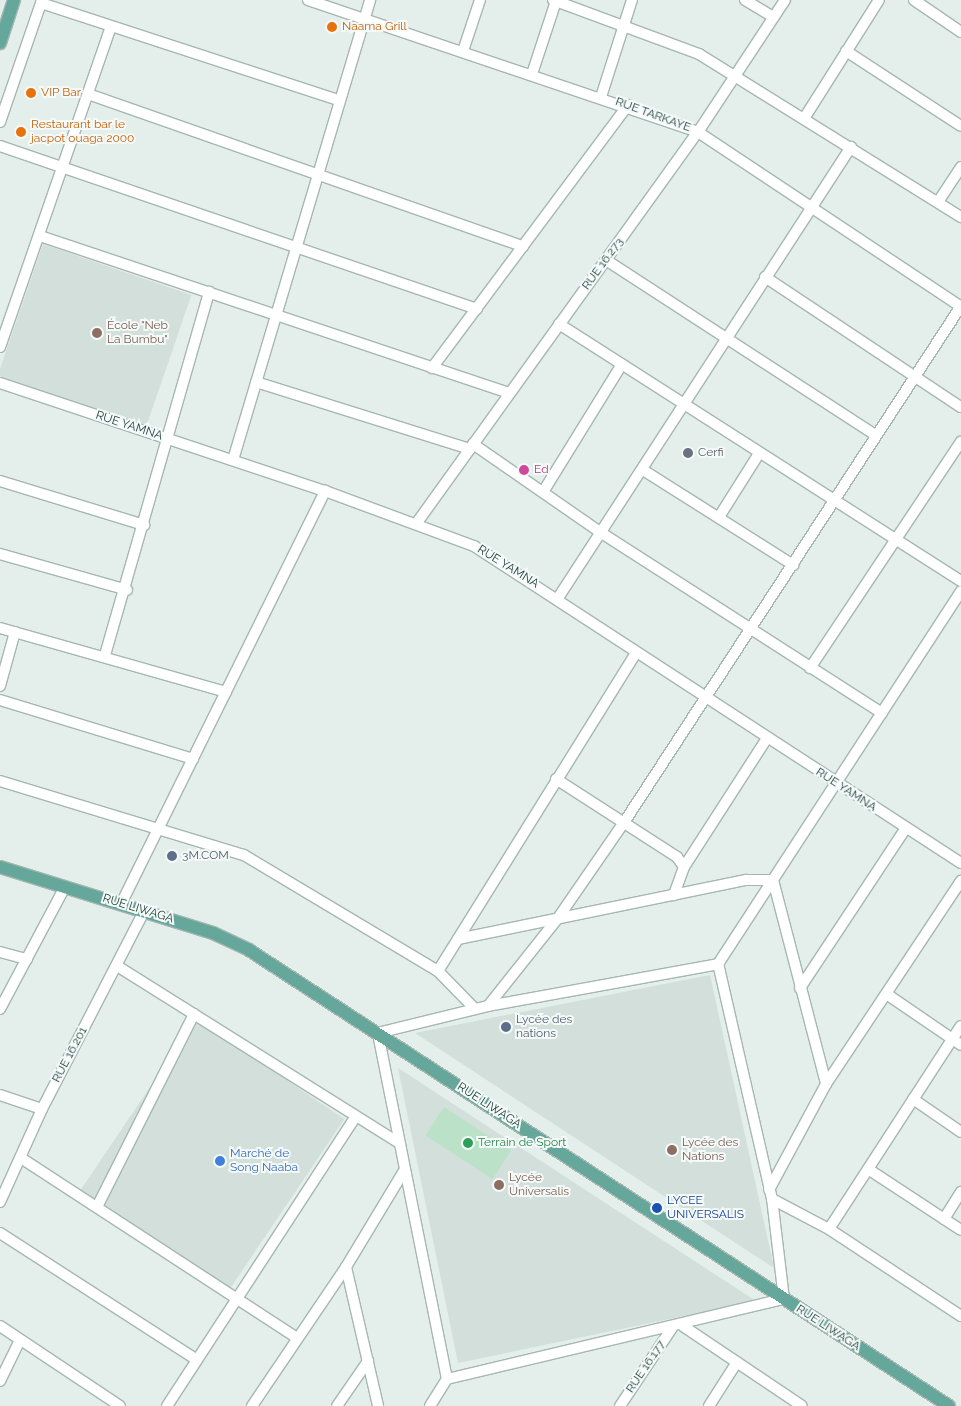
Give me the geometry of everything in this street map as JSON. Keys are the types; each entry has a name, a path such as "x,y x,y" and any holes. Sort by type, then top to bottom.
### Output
{"main road":[{"path":"0,42 14,0"},
{"name":"RUE LIWAGA","path":"0,868 144,911 238,943 949,1406"}],"street":[{"name":"RUE TARKAYE","path":"308,0 628,105 698,132 961,307"},
{"path":"233,460 337,100 370,0"},
{"path":"463,51 480,0"},
{"path":"532,74 554,0 571,2 699,54 805,117 961,217"},
{"path":"601,97 632,0"},
{"path":"745,0 773,17"},
{"name":"RUE 16.273","path":"416,524 508,393 698,132 785,0"},
{"path":"805,117 879,0"},
{"path":"914,0 961,32"},
{"path":"0,122 42,1 111,27 337,100"},
{"path":"0,347 111,27"},
{"path":"846,51 961,126"},
{"path":"88,94 523,246"},
{"path":"432,368 628,105"},
{"path":"0,146 477,309"},
{"path":"558,598 600,532 643,470 682,402 851,147"},
{"path":"938,202 961,167"},
{"path":"40,236 508,393"},
{"path":"606,260 875,435"},
{"path":"765,278 961,407"},
{"path":"106,655 170,439 209,292"},
{"path":"488,1006 558,918 624,821 702,697 751,630 875,435 961,307"},
{"path":"559,324 682,402 833,502 961,580"},
{"path":"543,492 622,364"},
{"path":"256,382 472,446 751,630 882,712"},
{"name":"RUE YAMNA","path":"0,383 325,491 474,546 558,598 635,654 961,863"},
{"path":"810,668 961,442"},
{"path":"719,517 758,454"},
{"path":"643,470 792,565"},
{"path":"0,481 144,525"},
{"path":"121,904 325,491"},
{"path":"0,554 126,590"},
{"path":"447,1379 683,1326 784,1300 771,1195 718,964 961,590"},
{"path":"0,628 106,655 226,692"},
{"path":"0,686 14,632"},
{"path":"438,971 635,654"},
{"path":"0,700 193,758"},
{"path":"674,895 684,867 767,738"},
{"path":"556,779 670,851 684,867"},
{"path":"0,781 244,855 438,971 475,1009"},
{"path":"800,988 906,828"},
{"path":"458,939 746,880 773,880"},
{"path":"773,880 826,1084"},
{"path":"771,1195 826,1084 888,995 961,881"},
{"path":"0,1010 65,887"},
{"name":"RUE 16.201","path":"0,1202 42,1109 144,911"},
{"path":"0,952 27,960"},
{"path":"430,1406 447,1379 378,1034 488,1006 718,964"},
{"path":"117,966 355,1118 399,1143"},
{"path":"888,995 957,1042"},
{"path":"97,1207 194,1014"},
{"path":"829,1229 913,1099 957,1042 961,1026"},
{"path":"0,1095 42,1109"},
{"path":"913,1099 961,1132"},
{"path":"167,1406 355,1118"},
{"path":"21,1158 296,1337"},
{"path":"868,1169 961,1230"},
{"path":"252,1406 296,1337 346,1267 404,1171"},
{"path":"944,1219 961,1192"},
{"path":"771,1195 829,1229 961,1316"},
{"path":"0,1233 197,1360"},
{"path":"346,1267 378,1406"},
{"path":"0,1326 120,1406"},
{"path":"683,1326 802,1406"},
{"name":"RUE 16.177","path":"620,1406 672,1328"},
{"path":"0,1381 20,1340"},
{"path":"337,1406 368,1361"},
{"path":"709,1406 737,1362"}],"shaded area":[{"name":"École \"Neb La Bumbu\"","path":"43,244 191,295 146,427 0,376 0,369"},
{"name":"Lycée des Nations","path":"710,975 774,1268 415,1033"},
{"name":"Marché de Song Naaba","path":"196,1019 344,1119 229,1291 80,1191"},
{"name":"Lycée Universalis","path":"398,1068 756,1301 458,1363"}],"green space":[{"name":"Terrain de Sport","path":"444,1107 511,1151 493,1179 425,1136"}],"place":[{"name":"Naama Grill","path":"332,27"},
{"name":"VIP Bar","path":"31,93"},
{"name":"Restaurant bar le jacpot ouaga 2000","path":"21,132"},
{"name":"École \"Neb La Bumbu\"","path":"97,333"},
{"name":"Cerfi","path":"688,453"},
{"name":"Ed","path":"524,470"},
{"name":"3M.COM","path":"172,856"},
{"name":"Lycée des nations","path":"506,1027"},
{"name":"Terrain de Sport","path":"468,1143"},
{"name":"Lycée des Nations","path":"672,1150"},
{"name":"Marché de Song Naaba","path":"220,1161"},
{"name":"Lycée Universalis","path":"499,1185"},
{"name":"LYCEE UNIVERSALIS","path":"657,1208"}]}
